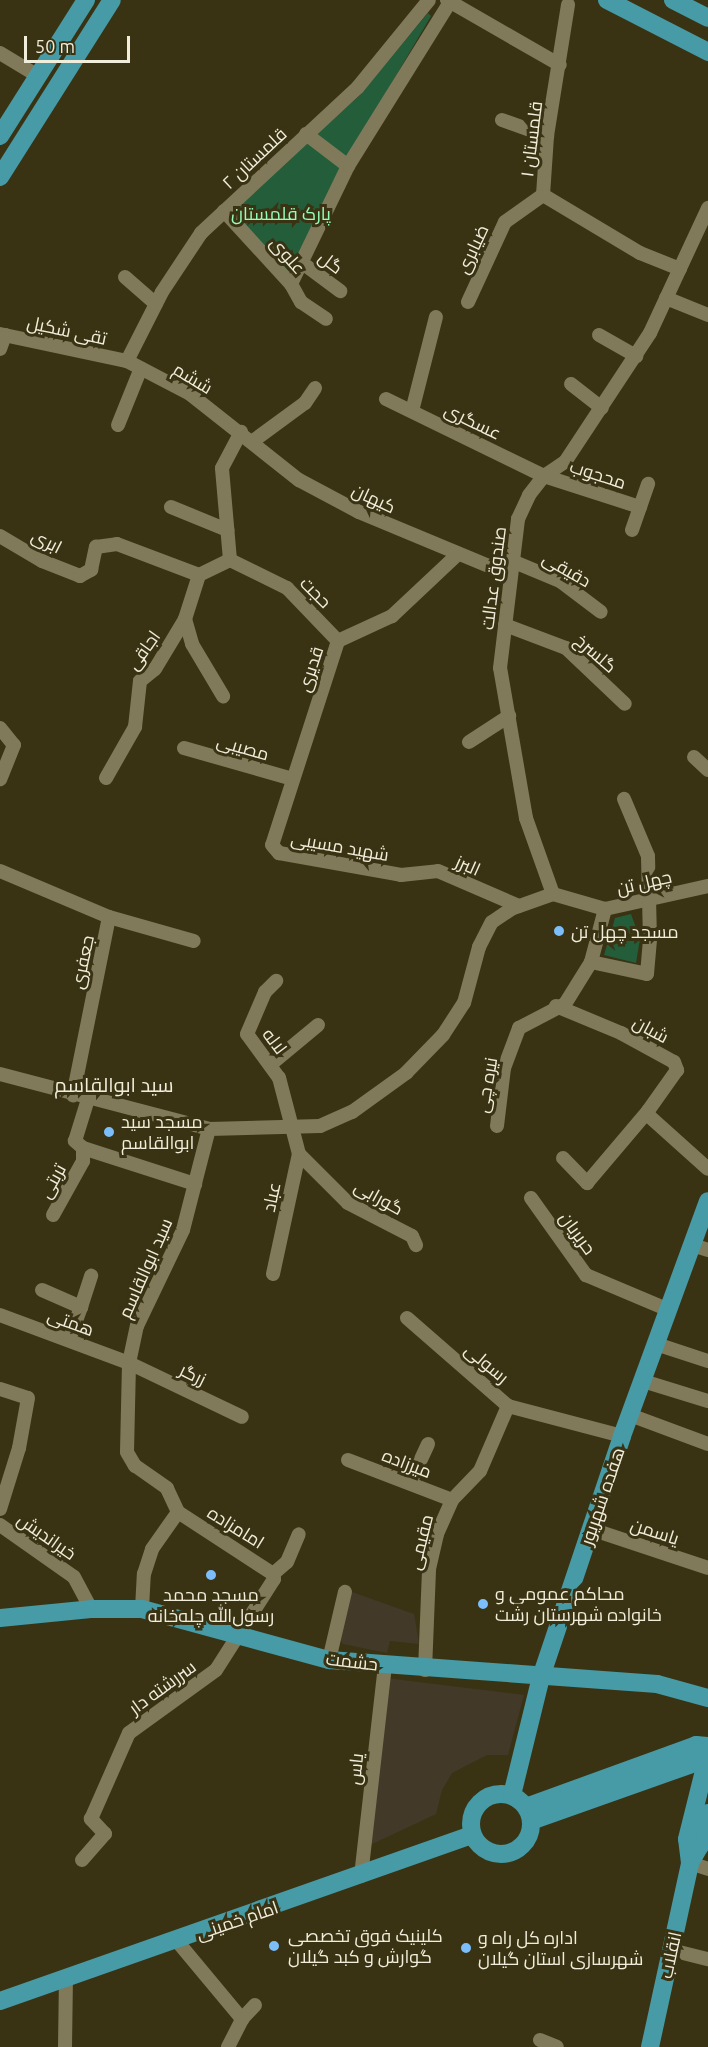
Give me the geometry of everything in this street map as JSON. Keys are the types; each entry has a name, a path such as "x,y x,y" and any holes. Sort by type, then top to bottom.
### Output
{"main road":[{"path":"0,136 86,0"},
{"path":"0,177 112,0"},
{"path":"607,0 708,52"},
{"path":"673,0 708,18"},
{"name":"هفده شهریور","path":"523,1808 536,1699 541,1677 622,1436 656,1344 669,1310 700,1248 708,1201"},
{"name":"حشمت","path":"0,1619 91,1609 142,1609 329,1660 425,1670 657,1684 708,1698"},
{"path":"512,1675 532,1683 536,1699"},
{"path":"523,1808 527,1840 513,1852 493,1854 477,1843 472,1835 471,1825 476,1806 492,1795 523,1808 698,1762 708,1748"},
{"name":"انقلاب","path":"690,1863 687,1839 708,1755"},
{"name":"انقلاب","path":"650,2047 690,1863 700,1846 708,1813"},
{"name":"امام خمینی","path":"0,2001 66,1985 177,1941 472,1835"}],"street":[{"name":"قلمستان ۲","path":"127,361 156,304 201,234 358,87 429,0"},
{"path":"291,284 348,166 448,1 560,65"},
{"name":"قلمستان ۱","path":"568,5 547,136 543,195 640,253 680,269"},
{"path":"0,53 38,76"},
{"path":"502,120 547,136"},
{"path":"306,134 348,166"},
{"name":"ضیابری","path":"468,302 505,222 543,195"},
{"name":"علوی","path":"224,211 291,284 301,302 326,320"},
{"name":"صندوق عدالت","path":"553,894 526,818 500,668 518,519 529,495 544,476 565,462 636,356 706,217"},
{"name":"گل","path":"301,262 340,291"},
{"path":"125,277 156,304"},
{"path":"666,298 708,315"},
{"path":"412,411 436,317"},
{"path":"0,349 2,334"},
{"name":"تقی شکیل","path":"2,334 127,361"},
{"path":"599,335 636,356"},
{"name":"ششم","path":"127,361 190,394 239,431"},
{"path":"118,425 141,368"},
{"path":"571,384 602,408"},
{"path":"253,441 305,403 315,388"},
{"name":"عسگری","path":"386,399 544,476"},
{"path":"199,575 230,560 222,468 239,431"},
{"name":"کیهان","path":"239,431 299,480 359,512 510,576"},
{"name":"محجوب","path":"544,476 640,507"},
{"name":"محجوب","path":"632,530 648,484"},
{"path":"171,507 227,530"},
{"name":"ابری","path":"0,536 42,561 80,576 91,570 96,547 117,543 199,575"},
{"name":"قدیری","path":"273,850 293,779 338,641 392,616 458,554"},
{"name":"حجت","path":"230,560 287,588 338,641"},
{"name":"دقیقی","path":"512,561 560,581 601,612"},
{"name":"اجاقی","path":"106,778 135,727 140,681 155,669 186,619 199,575"},
{"path":"186,619 192,644 223,696"},
{"name":"گلسرخ","path":"505,625 567,648 625,704"},
{"path":"469,742 508,716"},
{"path":"0,728 14,745 0,779"},
{"name":"مصیبی","path":"184,748 293,779"},
{"path":"694,757 708,770"},
{"path":"591,962 647,974 650,939 644,839 624,799"},
{"name":"شهید مسیبی","path":"273,850 400,875"},
{"name":"جعفری","path":"0,871 109,917 73,1095"},
{"name":"البرز","path":"400,875 438,871 519,906"},
{"name":"چهل تن","path":"553,894 605,909 708,886"},
{"path":"0,1074 209,1129 320,1126 352,1112 406,1073 443,1035 464,1003 479,947 492,922 519,906 553,894"},
{"name":"نیره چی","path":"497,1126 504,1068 519,1028 556,1006 565,1004 591,962 605,909"},
{"path":"109,917 194,941"},
{"name":"لاله","path":"276,981 266,992 247,1034 279,1078 295,1127"},
{"name":"شبان","path":"556,1006 621,1033 677,1066 648,1111 587,1183 563,1158"},
{"path":"271,1064 318,1025"},
{"name":"تربتی","path":"53,1215 83,1161 83,1148 75,1141 88,1099"},
{"path":"648,1111 708,1169"},
{"name":"عباد","path":"273,1274 299,1154 295,1127"},
{"name":"سید ابوالقاسم","path":"178,1512 167,1488 135,1466 127,1452 129,1364 137,1326 183,1230 209,1129"},
{"path":"83,1148 195,1184"},
{"name":"گورابی","path":"299,1154 348,1203 412,1236 416,1245"},
{"name":"حریریان","path":"531,1198 586,1275 669,1310"},
{"path":"69,1340 91,1276"},
{"path":"42,1290 81,1307"},
{"name":"همتی","path":"0,1315 129,1364"},
{"name":"رسولی","path":"407,1318 508,1406 622,1436"},
{"path":"656,1344 708,1361"},
{"name":"زرگر","path":"129,1364 242,1418"},
{"path":"643,1381 708,1401"},
{"path":"0,1389 28,1398 19,1448 0,1509"},
{"name":"مقیمی","path":"425,1670 429,1569 452,1500 480,1471 508,1406"},
{"path":"630,1415 708,1444"},
{"path":"410,1483 428,1443"},
{"name":"میرزاده","path":"348,1460 452,1500"},
{"path":"142,1609 144,1574 152,1550 178,1512"},
{"name":"امامزاده","path":"178,1512 273,1574"},
{"name":"خیراندیش","path":"0,1525 74,1577 91,1609"},
{"name":"یاسمن","path":"591,1529 708,1568"},
{"path":"238,1635 274,1579 273,1574 287,1562 299,1534"},
{"path":"329,1660 345,1592"},
{"name":"سررشته دار","path":"82,1860 105,1834 90,1820 129,1733 216,1670 238,1635"},
{"name":"یاس","path":"361,1876 385,1665"},
{"path":"690,1863 708,1869"},
{"path":"177,1941 192,1962 242,2019"},
{"path":"671,1950 708,1959"},
{"path":"65,2047 66,1985"},
{"path":"228,2047 242,2019 255,2005"},
{"path":"540,2040 557,2047"}],"shaded area":[{"path":"352,1592 414,1614 419,1644 390,1641 387,1653 343,1644 339,1637 346,1596"},
{"path":"386,1678 524,1695 508,1755 487,1755 452,1773 442,1790 436,1814 368,1846"}],"green space":[{"name":"پارک قلمستان","path":"428,13 431,16 350,154 288,279 232,211 358,97"},
{"path":"631,914 640,939 636,963 604,955 615,918"}],"place":[{"name":"مسجد چهل تن","path":"559,931"},
{"name":"مسجد سید ابوالقاسم","path":"109,1132"},
{"name":"مسجد محمد رسول‌‌الله چله‌خانه","path":"211,1575"},
{"name":"محاکم عمومی و خانواده شهرستان رشت","path":"483,1604"},
{"name":"کلینیک فوق تخصصی گوارش و کبد گیلان","path":"274,1946"},
{"name":"اداره کل راه و شهرسازی استان گیلان","path":"466,1948"}],"district":[{"name":"سید ابوالقاسم","path":"114,1084"}]}
